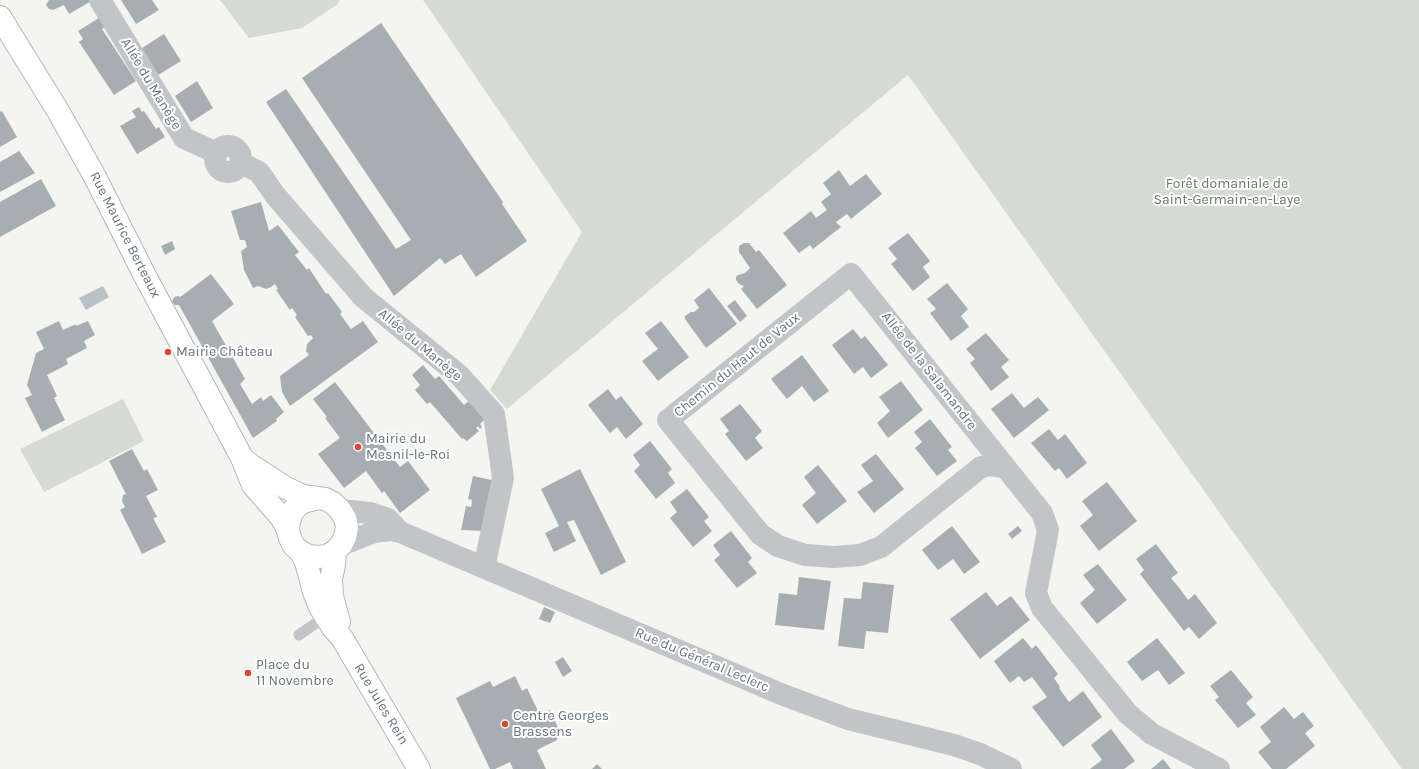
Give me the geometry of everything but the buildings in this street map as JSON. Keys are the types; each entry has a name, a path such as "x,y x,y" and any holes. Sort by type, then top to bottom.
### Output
{"main road":[{"name":"Rue Maurice Berteaux","path":"0,17 58,111 94,175 144,274 242,458 253,485 281,517 294,546 301,552"},
{"name":"Rue Maurice Berteaux","path":"242,458 286,488 303,496 315,499 325,499 333,503 340,510"},
{"path":"288,530 292,512 298,505 315,499"},
{"path":"301,552 309,556 318,557 327,556 338,548 345,536 346,527 345,518 340,510"},
{"name":"Rue Jules Rein","path":"338,548 331,579 332,596 342,638"},
{"name":"Rue Jules Rein","path":"301,552 306,562 314,592 320,607 333,628 342,638 419,769"}],"street":[{"name":"Allée du Manège","path":"100,0 184,138 217,152 223,147 232,146 238,150 241,154 241,163 259,172 275,195 363,297 459,375 494,414 503,478 484,568"},
{"name":"Allée de la Salamandre","path":"851,274 1006,468"},
{"name":"Chemin du Haut de Vaux","path":"851,274 668,420 760,534 778,546 805,555 834,557 860,555 880,547 981,467"},
{"path":"984,440 984,454 981,467 991,465 1006,468 1042,512 1048,530 1036,593 1042,608 1128,714 1152,734 1219,769"},
{"name":"Rue du Général Leclerc","path":"340,510 370,513 388,519 400,532"},
{"name":"Rue du Général Leclerc","path":"338,548 374,532 391,530 400,532 781,694 848,719 954,745 980,754 1011,769"}],"lane":[{"path":"299,634 326,616"}],"green space":[{"path":"220,0 339,0 338,4 302,28 249,38"},
{"name":"Forêt domaniale de Saint-Germain-en-Laye","path":"423,0 1419,0 1419,769 1402,769 908,75 507,409 490,390 582,232"},
{"path":"123,399 144,441 44,492 20,449"}],"shaded area":[{"path":"103,286 109,297 86,310 79,298"}],"place":[{"name":"Mairie Château","path":"168,352"},
{"name":"Mairie du Mesnil-le-Roi","path":"358,447"},
{"name":"Place du 11 Novembre","path":"248,673"},
{"name":"Centre Georges Brassens","path":"505,724"}]}
